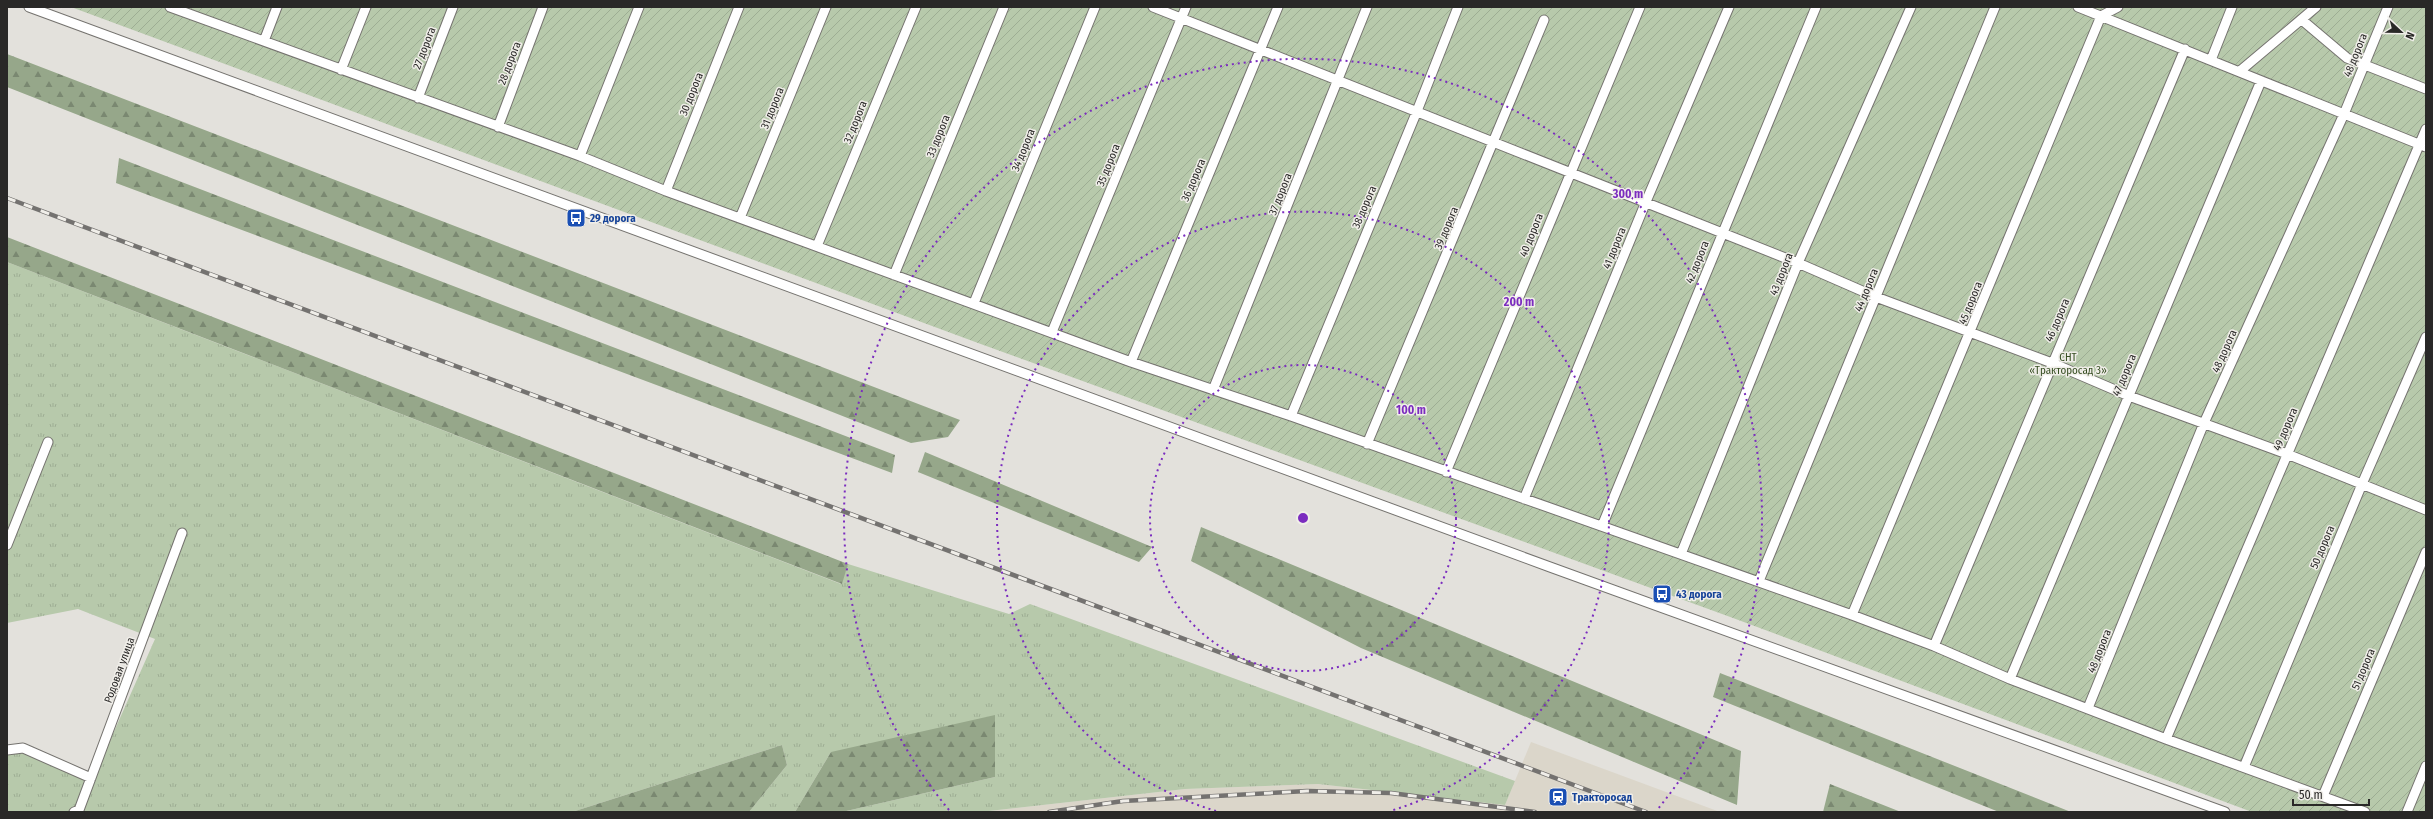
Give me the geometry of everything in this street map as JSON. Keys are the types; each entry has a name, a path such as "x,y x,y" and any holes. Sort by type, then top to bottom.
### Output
{"street":[{"path":"28,7 1542,564 2225,812"},
{"path":"170,7 187,10 341,70 580,156 666,191 1131,362 1291,416 1852,615 1934,646 2010,679 2166,739 2366,812"},
{"path":"264,41 277,7"},
{"path":"341,70 366,7"},
{"name":"27 дорога","path":"418,98 453,7"},
{"name":"28 дорога","path":"498,127 543,7"},
{"path":"580,156 639,7"},
{"name":"30 дорога","path":"666,191 739,7"},
{"name":"31 дорога","path":"740,218 826,7"},
{"name":"32 дорога","path":"817,246 916,7"},
{"name":"33 дорога","path":"894,275 1004,7"},
{"name":"34 дорога","path":"974,303 1095,7"},
{"path":"1153,7 1417,111 1644,204 1798,263 1876,297 2052,363 2129,396 2287,454 2426,510"},
{"name":"35 дорога","path":"1052,332 1186,7"},
{"name":"36 дорога","path":"1131,362 1278,7"},
{"name":"37 дорога","path":"1213,390 1367,7"},
{"name":"38 дорога","path":"1291,416 1417,111 1458,7"},
{"name":"40 дорога","path":"1446,472 1569,173 1640,7"},
{"name":"41 дорога","path":"1524,498 1644,204 1729,7"},
{"name":"42 дорога","path":"1602,526 1816,7"},
{"name":"43 дорога","path":"1681,554 1798,263 1911,7"},
{"name":"44 дорога","path":"1759,581 1995,7"},
{"path":"2078,7 2423,146"},
{"path":"2101,16 2118,7"},
{"path":"2211,60 2232,7"},
{"path":"2240,71 2316,7"},
{"name":"48 дорога","path":"2088,708 2204,423 2344,114 2388,7"},
{"name":"45 дорога","path":"1852,615 2101,16"},
{"name":"39 дорога","path":"1368,444 1544,20"},
{"path":"2302,20 2347,58 2426,89"},
{"name":"46 дорога","path":"1934,646 2185,49"},
{"name":"47 дорога","path":"2010,679 2261,81"},
{"name":"49 дорога","path":"2166,739 2287,454 2423,146 2426,129"},
{"name":"50 дорога","path":"2244,768 2362,484 2426,337"},
{"path":"7,545 48,442"},
{"name":"Родовая улица","path":"74,812 79,810 182,533"},
{"name":"51 дорога","path":"2323,796 2426,552"},
{"path":"7,750 23,748 91,778"},
{"path":"2407,812 2426,766"}],"shaded area":[{"path":"1531,742 1720,812 980,812 1185,789 1318,784 1505,805"}],"green space":[{"name":"СНТ «Тракторосад 3»","path":"71,7 2426,7 2426,812 2252,812 1733,618 978,343"},
{"path":"7,54 960,420 948,437 911,443 7,87"},
{"path":"119,158 895,455 892,473 116,183"},
{"path":"7,237 848,564 842,584 7,262"},
{"path":"7,262 841,584 848,564 1009,614 1030,604 1515,781 1505,805 1318,784 1185,789 980,812 842,812 995,777 831,752 795,812 749,812 787,765 782,745 572,812 7,812 7,753 23,748 93,779 155,639 78,609 7,623"},
{"path":"925,452 1152,547 1139,562 918,472"},
{"path":"1201,527 1741,751 1737,805 1361,648 1191,561"},
{"path":"1720,673 2071,812 1999,812 1713,697"},
{"path":"995,715 995,777 842,812 795,812 831,752"},
{"path":"782,745 787,765 749,812 572,812"},
{"path":"1830,784 1901,812 1823,812"}],"railway":[{"path":"7,198 1646,812"},
{"path":"1049,812 1123,801 1307,791 1391,793 1535,812"}],"place":[{"name":"29 дорога","path":"576,218"},
{"name":"43 дорога","path":"1662,594"},
{"name":"Тракторосад","path":"1558,797"}]}
